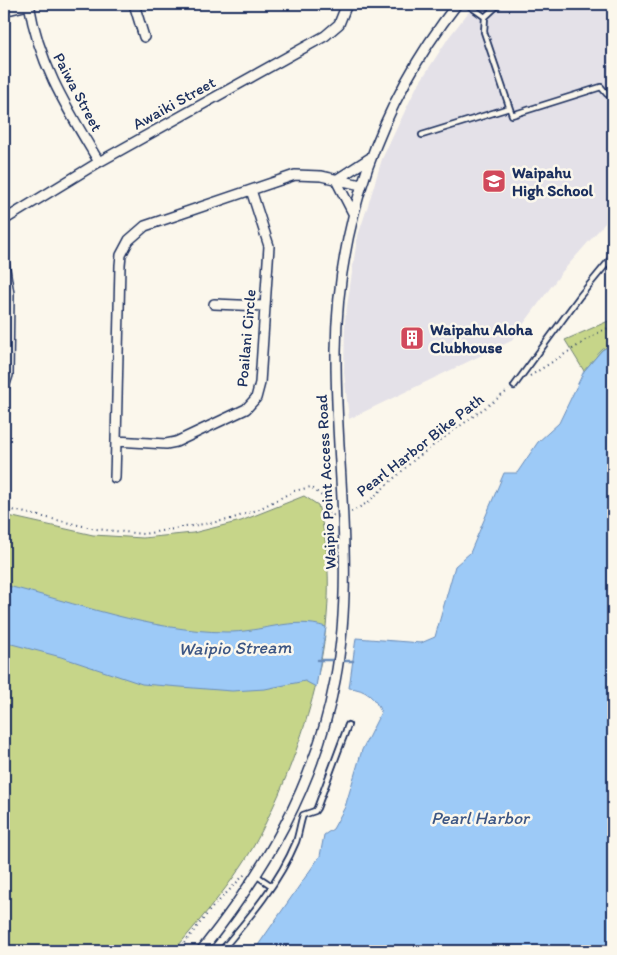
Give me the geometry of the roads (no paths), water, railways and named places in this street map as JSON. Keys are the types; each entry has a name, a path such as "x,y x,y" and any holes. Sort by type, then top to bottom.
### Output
{"street":[{"path":"4,11 30,4"},
{"name":"Paiwa Street","path":"30,4 40,53 48,71 99,162"},
{"path":"134,4 144,38"},
{"name":"Awaiki Street","path":"4,220 99,162 325,36 343,18 346,4"},
{"name":"Waipio Point Access Road","path":"201,951 257,876 295,806 320,739 335,682 346,577 336,345 342,268 353,213 361,185 383,126 416,64 457,4"},
{"path":"336,180 370,158"},
{"path":"115,478 120,265 125,248 137,231 145,226 295,175 321,176 361,185"},
{"path":"336,180 353,213"},
{"name":"Poailani Circle","path":"116,441 166,444 176,442 240,413 252,404 260,383 269,246 251,190"},
{"path":"4,263 9,294 8,374 4,387"},
{"path":"214,304 264,306"}],"lane":[{"path":"467,4 485,17"},
{"path":"499,4 485,17 484,32 512,115 601,87 607,94 613,95"},
{"path":"422,136 509,108"},
{"path":"514,386 580,296 613,256"},
{"path":"221,951 272,886 297,840 303,815 315,811 317,808 348,725"},
{"path":"257,876 272,886"}],"water":[{"name":"Pearl Harbor","path":"613,344 613,951 254,951 320,856 324,835 333,829 345,807 362,750 381,712 376,702 365,692 349,688 356,638 421,643 435,637 455,566 470,553 504,473 517,473 538,442 559,423 584,371 602,350"},
{"path":"4,585 114,615 169,627 239,632 301,623 326,627 316,687 305,681 265,689 232,691 142,684 61,657 4,642"}],"waterway":[{"name":"Waipio Stream","path":"318,660 335,660"},
{"name":"Waipio Stream","path":"341,661 353,661"}],"place":[{"name":"Waipahu High School","path":"494,181"},
{"name":"Waipahu Aloha Clubhouse","path":"412,338"}]}
